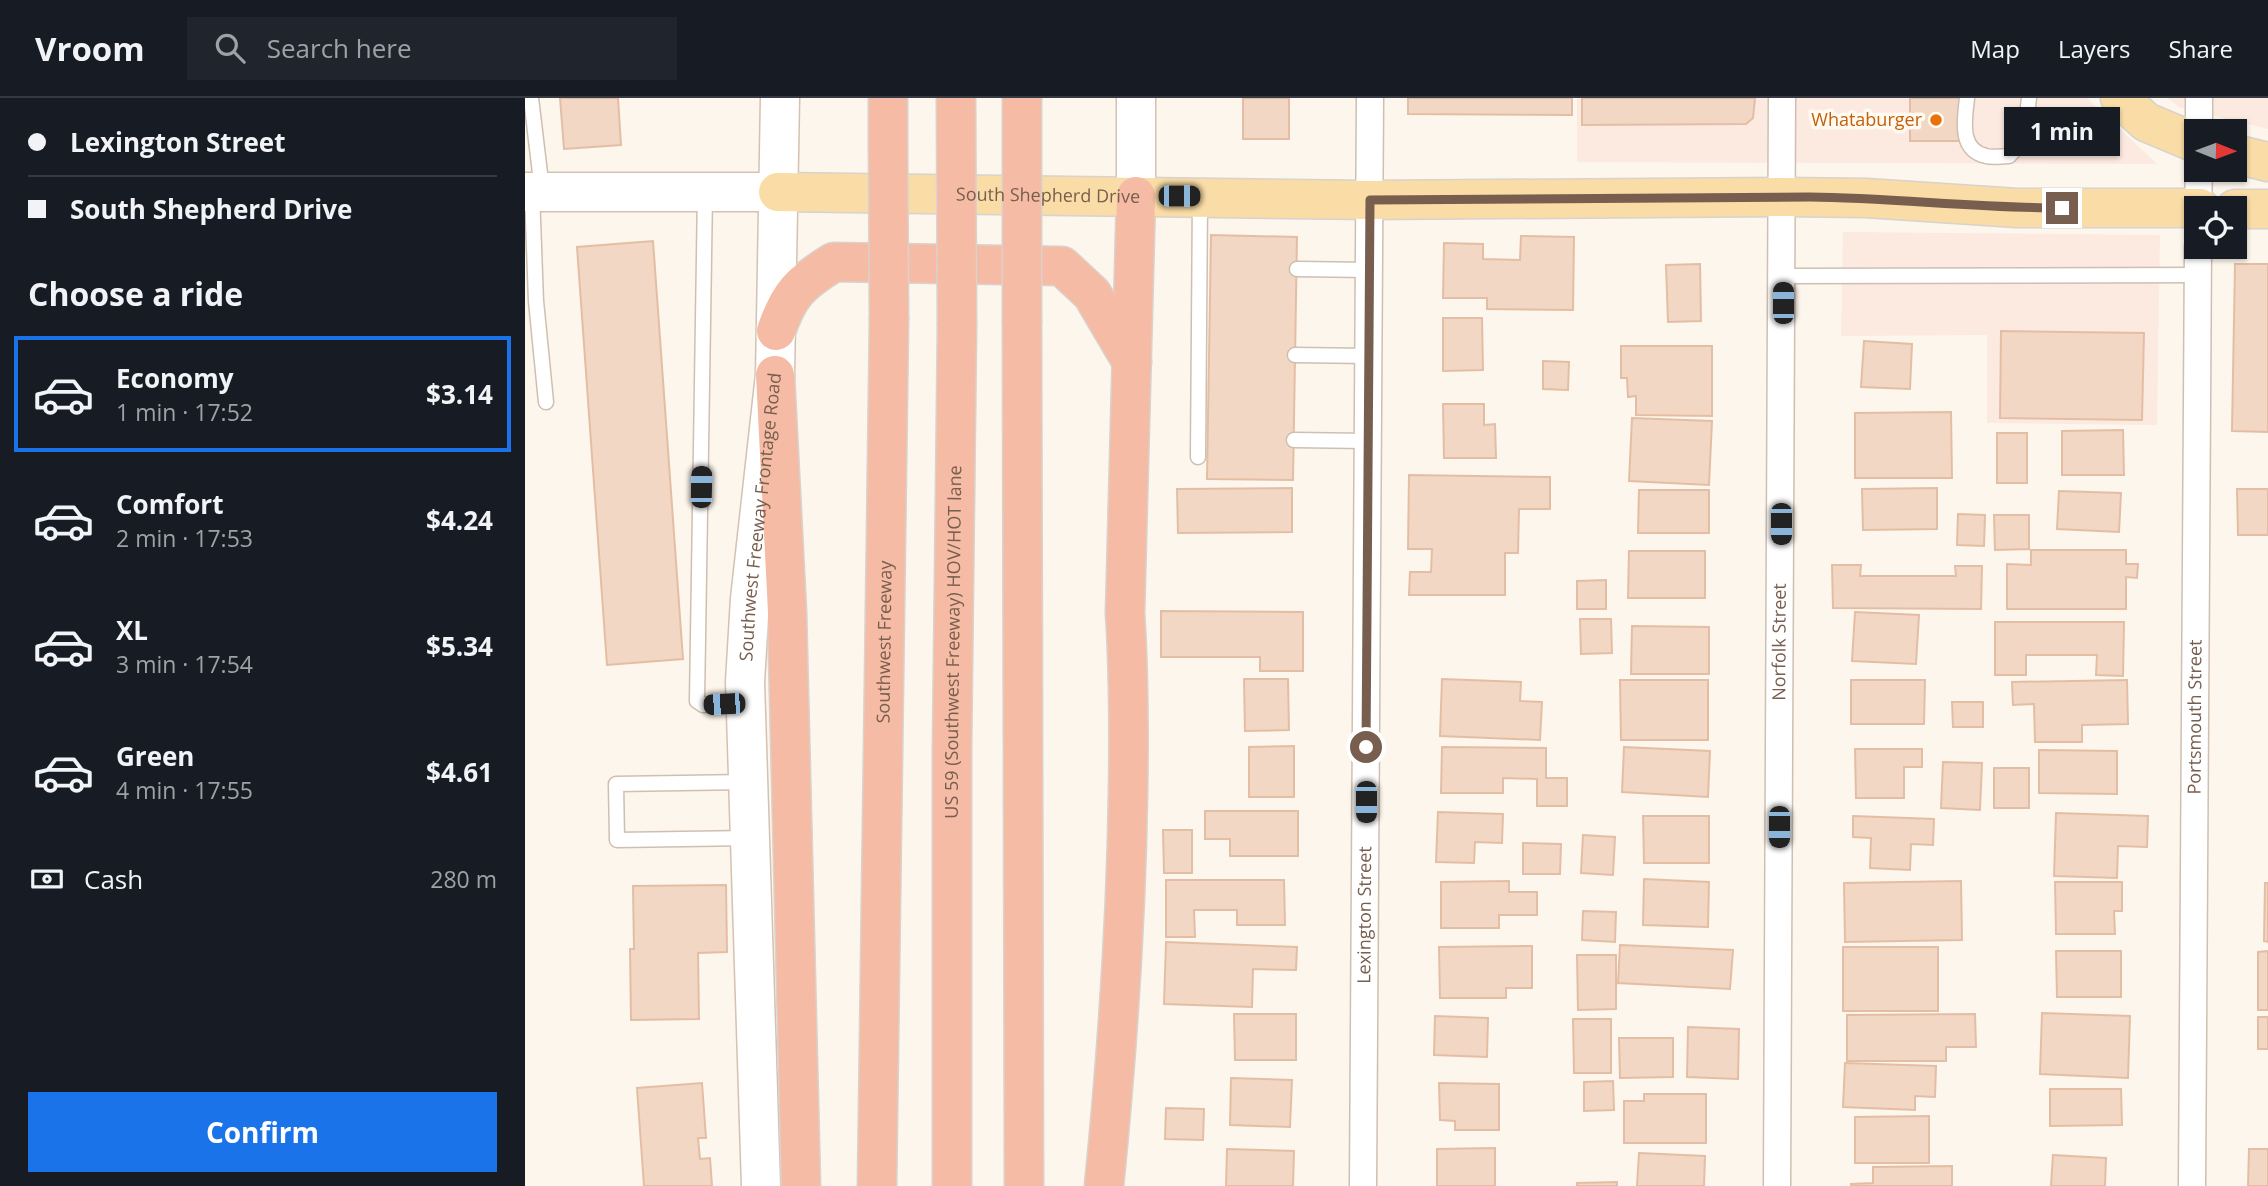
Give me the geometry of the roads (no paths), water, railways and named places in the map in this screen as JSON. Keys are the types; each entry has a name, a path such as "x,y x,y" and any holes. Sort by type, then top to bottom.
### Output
{"highway":[{"name":"Southwest Freeway","path":"877,1186 889,320 888,98"},
{"name":"US 59 (Southwest Freeway) HOV/HOT lane","path":"952,1186 956,98"},
{"path":"1021,98 1024,1186"},
{"path":"1104,1186 1116,1064 1127,870 1129,671 1125,613 1136,196"},
{"path":"776,331 785,305 792,296 807,279 834,262 1062,266 1092,294 1132,362"},
{"path":"775,375 787,612 801,1186"}],"main road":[{"path":"2120,98 2146,122 2184,138"},
{"path":"2247,157 2268,162"},
{"name":"South Shepherd Drive","path":"778,192 1370,200 1783,197 1866,198 2017,208 2184,208"},
{"path":"2247,209 2268,209"}],"street":[{"name":"Southwest Freeway Frontage Road","path":"761,1186 745,702 750,599 775,375 780,98"},
{"path":"1136,98 1136,196"},
{"name":"Lexington Street","path":"1363,1186 1370,98"},
{"name":"Norfolk Street","path":"1777,1186 1782,98"},
{"path":"2199,98 2199,119"},
{"name":"South Shepherd Drive","path":"533,192 778,192"},
{"name":"Portsmouth Street","path":"2192,1186 2197,259"}],"lane":[{"path":"531,98 536,301 546,401"},
{"path":"1967,98 1963,131 1971,148 1985,156 2009,156 2024,140 2029,98"},
{"path":"705,192 697,701 703,705 745,702"},
{"path":"1198,457 1203,437 1205,272 1200,196"},
{"path":"1297,269 1369,271"},
{"path":"1783,276 2197,275"},
{"path":"1295,355 1369,356"},
{"path":"1294,440 1368,441"},
{"path":"748,782 616,784 617,840 750,838"}],"place":[{"name":"Whataburger","path":"1936,120"}]}
